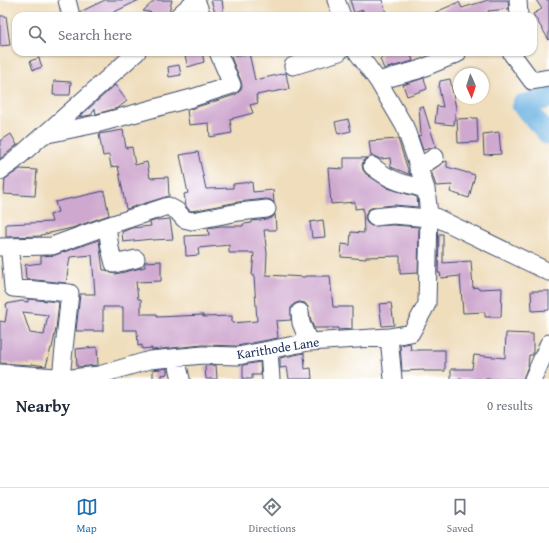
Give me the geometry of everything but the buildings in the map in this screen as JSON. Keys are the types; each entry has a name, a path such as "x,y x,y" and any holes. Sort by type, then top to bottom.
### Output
{"street":[{"path":"67,0 70,12"},
{"path":"182,12 196,0 200,12"},
{"path":"336,0 340,12"},
{"path":"518,0 519,12"},
{"path":"0,171 14,161 132,56"},
{"path":"43,135 103,122 192,98 232,85 220,56"},
{"path":"293,66 326,56"},
{"path":"360,56 378,81 405,128 426,188 429,216"},
{"path":"378,81 418,70 452,56"},
{"path":"513,56 532,81 549,78"},
{"path":"418,168 435,157"},
{"path":"372,166 396,182 426,188"},
{"path":"61,376 70,293 12,288 5,250 52,246 168,206 184,219 192,221 239,212 266,209"},
{"path":"375,217 394,215 429,216 549,272"},
{"name":"Karithode Lane","path":"0,373 61,376 71,378 99,375 150,360 203,355 238,356 309,342 388,337 412,333 427,304 429,216"},
{"path":"107,226 114,264 136,259"},
{"path":"300,312 301,324 309,342"},
{"path":"388,337 393,379"},
{"path":"533,379 549,343"},
{"path":"269,350 271,379"},
{"path":"176,358 181,379"}],"waterway":[{"path":"549,98 522,105 549,135"}]}
